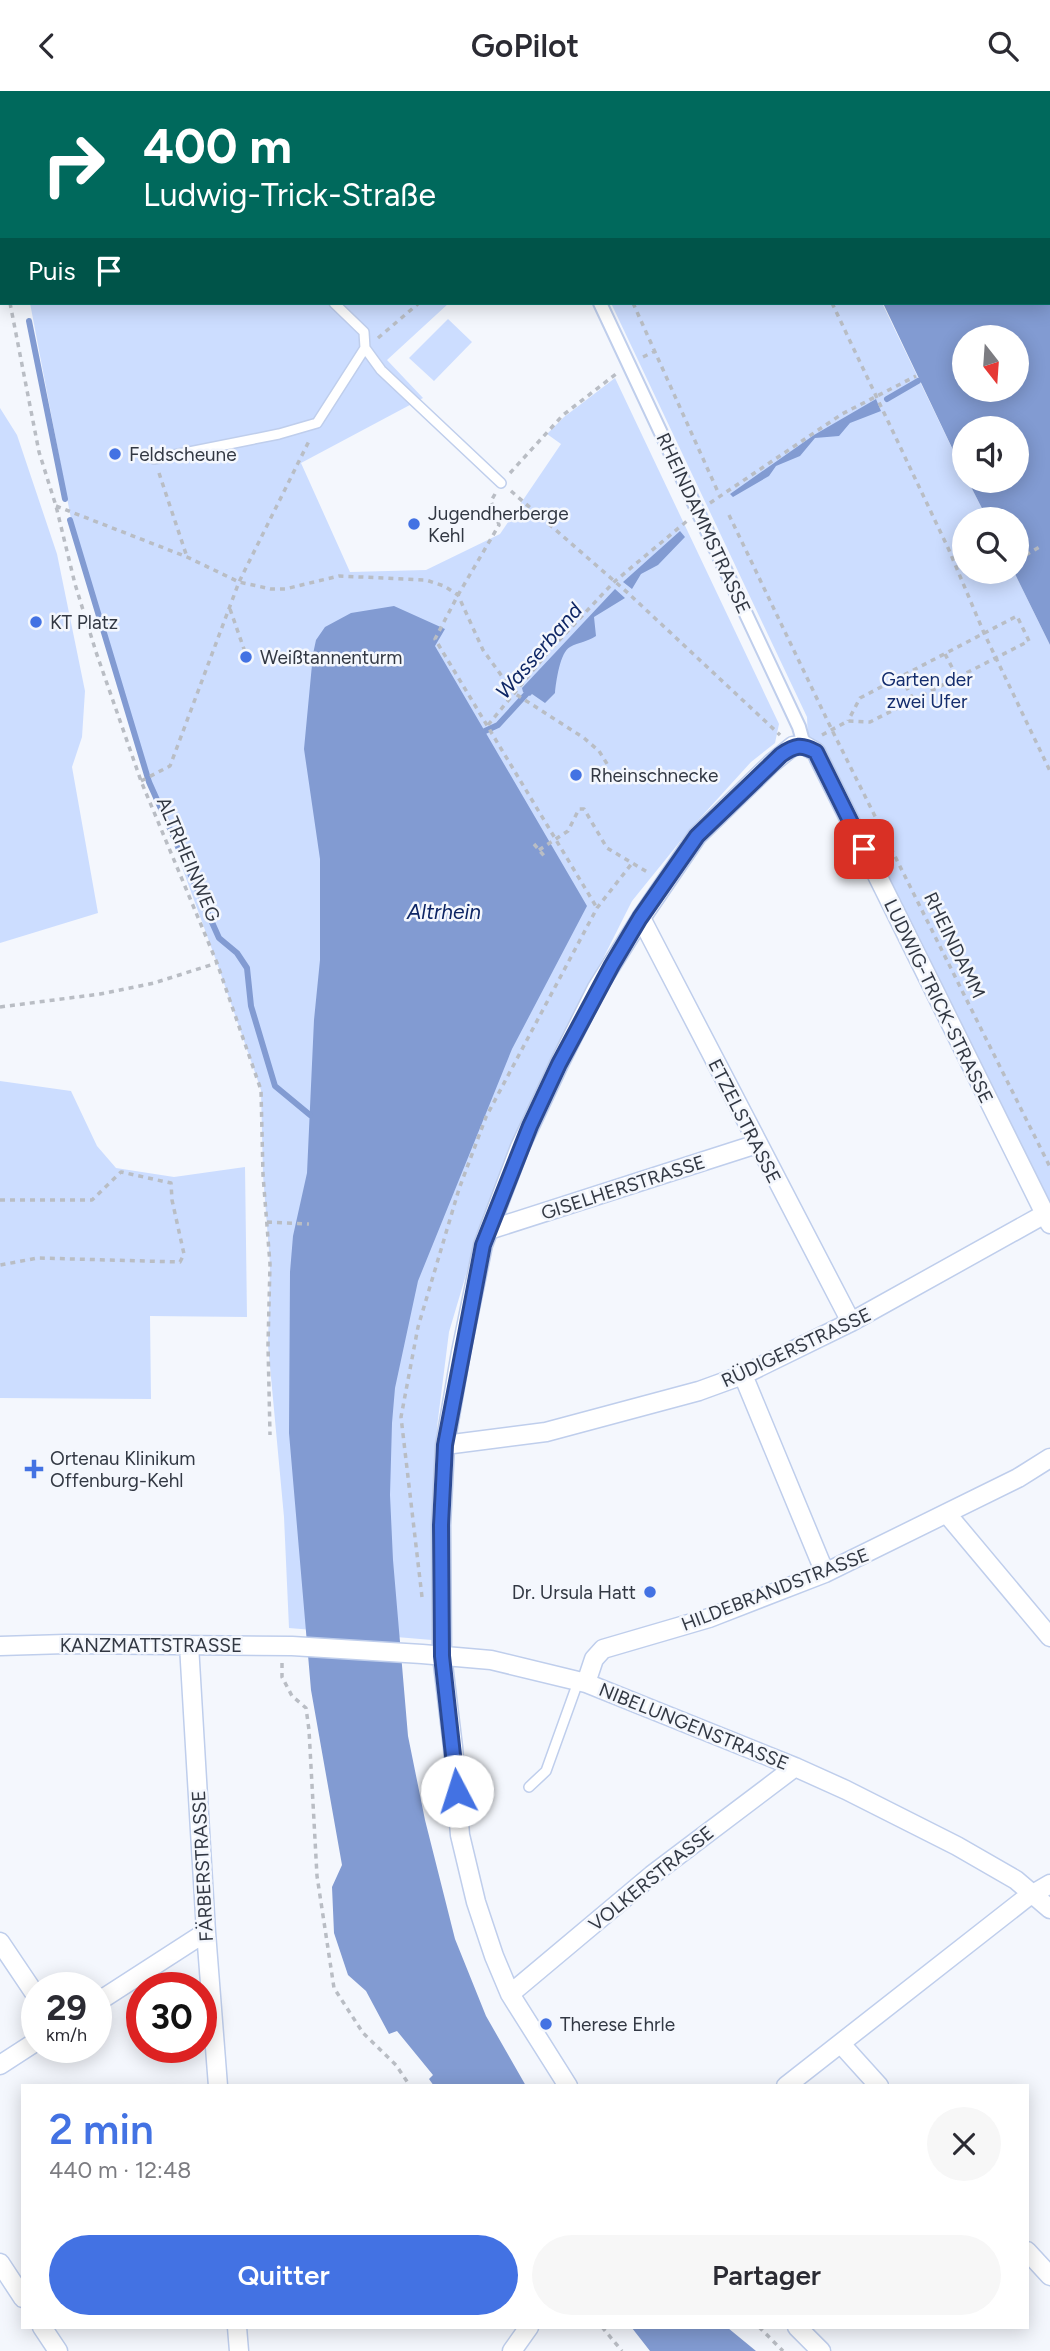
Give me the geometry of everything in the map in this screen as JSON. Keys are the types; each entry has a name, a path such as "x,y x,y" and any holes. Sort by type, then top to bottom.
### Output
{"street":[{"name":"RHEINDAMMSTRASSE","path":"601,305 799,727 799,746"},
{"path":"567,2084 510,1994 476,1902 460,1835 442,1656 441,1525 445,1445 463,1339 483,1245 520,1147 597,988 640,918 697,836 772,763 799,746"},
{"name":"LUDWIG-TRICK-STRASSE","path":"799,746 816,752 1048,1219"},
{"name":"ETZELSTRASSE","path":"640,918 851,1322"},
{"name":"GISELHERSTRASSE","path":"489,1230 757,1144"},
{"name":"RÜDIGERSTRASSE","path":"445,1445 546,1432 699,1391 743,1375 1048,1219"},
{"path":"743,1375 825,1573"},
{"name":"HILDEBRANDSTRASSE","path":"582,1683 594,1658 603,1649 709,1618 825,1573 947,1514 1050,1458"},
{"path":"947,1514 1050,1637"},
{"name":"FÄRBERSTRASSE","path":"189,1645 218,2084"},
{"name":"KANZMATTSTRASSE","path":"0,1646 303,1646"},
{"name":"NIBELUNGENSTRASSE","path":"303,1646 491,1660 582,1683 795,1767 957,1846 1016,1880 1050,1909"},
{"name":"VOLKERSTRASSE","path":"510,1994 652,1875 795,1767"},
{"path":"789,2084 1033,1893 1050,1884"},
{"path":"112,1993 206,1932"},
{"path":"0,1942 21,1973"},
{"path":"841,2044 877,2084"},
{"path":"0,2065 21,2051"},
{"path":"1029,2253 1050,2276"},
{"path":"0,2263 12,2292"},
{"path":"43,2329 58,2351"},
{"path":"237,2329 239,2351"},
{"path":"512,2351 528,2329"},
{"path":"799,2329 821,2351"}],"lane":[{"path":"336,305 364,332 365,348 381,370 501,483"},
{"path":"154,459 279,434 317,423 365,348"},
{"path":"529,1787 546,1772 582,1683"}],"path":[{"name":"ALTRHEINWEG","path":"10,305 39,452 56,506 75,584 141,781 218,963 261,1090 270,1263 270,1435"},
{"path":"365,348 417,305"},
{"path":"634,305 718,492"},
{"path":"833,305 1050,771"},
{"path":"539,850 556,840 568,831 579,809 584,809 607,848 633,862 597,908 556,840 488,725 435,639 499,524 491,502 501,483 563,415 629,364"},
{"path":"488,725 549,652 614,582 699,512 792,446 916,376"},
{"path":"141,781 170,766 239,582 317,423"},
{"path":"154,459 187,557"},
{"path":"501,483 799,746"},
{"path":"56,506 187,557 239,582 271,589 285,589 339,576 406,578 426,580 444,586 458,595 483,650 514,692 584,738 599,751 609,767"},
{"name":"RHEINDAMM","path":"729,515 827,720 1050,1167"},
{"path":"1029,553 1041,546"},
{"path":"229,607 245,652"},
{"path":"832,730 848,721 870,722 1029,641 1017,616 860,698 848,721"},
{"path":"945,653 957,677"},
{"path":"901,677 913,699"},
{"path":"534,844 545,857"},
{"path":"0,1007 154,983 218,963"},
{"path":"0,1200 92,1200 121,1172 171,1183 184,1254 180,1262 38,1258 0,1265"},
{"path":"267,1222 309,1224"},
{"path":"283,1646 282,1677 292,1696 306,1708 317,1876 334,1988 363,2033 396,2065 409,2084"},
{"path":"604,2329 622,2351"},
{"path":"761,2329 783,2351"}],"green space":[{"path":"30,305 447,305 387,360 423,398 301,463 350,572 426,570 500,534 561,444 547,434 564,417 615,378 779,724 775,743 751,762 691,828 632,901 554,1056 515,1140 481,1224 449,1332 437,1427 434,1525 444,1641 289,1628 284,1517 268,1345 270,1264 263,1175 261,1090 152,785 72,524"},
{"name":"Garten der zwei Ufer","path":"612,305 883,305 952,448 952,493 974,493 981,507 952,507 952,584 1020,584 1050,645 1050,1234 809,762 807,717"},
{"path":"448,319 472,342 434,381 409,358"},
{"name":"KT Platz","path":"0,408 17,435 57,554 85,691 82,737 72,767 98,913 0,943"},
{"path":"0,1081 71,1091 97,1146 116,1168 174,1177 245,1167 247,1317 150,1316 151,1399 0,1398"}],"water":[{"path":"884,305 1050,305 1050,645 1020,584 1029,584 1029,507 981,507 974,493 1029,493 1029,416 952,416 952,448"},
{"path":"876,399 881,411 850,423 839,436 815,438 800,456 776,466 769,476 733,497 730,494 814,435"},
{"path":"680,531 685,537 658,565 641,574 632,589 623,582"},
{"path":"615,589 625,598 594,617 596,636 567,650 559,668 555,693 545,703 532,694 530,696 523,692 522,688"},
{"name":"Altrhein","path":"394,606 445,629 435,646 587,906 512,1049 418,1281 395,1388 392,1423 390,1495 393,1560 408,1736 425,1820 455,1939 486,2016 525,2084 433,2084 429,2079 433,2075 397,2031 389,2034 366,1991 348,1975 334,1933 332,1887 342,1865 311,1690 289,1433 290,1272 293,1236 307,1173 314,1020 320,960 320,859 304,749 316,640 325,627 351,613"},
{"path":"633,2329 729,2329 756,2351 650,2351"}],"waterway":[{"path":"29,321 65,499"},
{"name":"Wasserband","path":"887,399 918,381"},
{"path":"70,520 149,782 219,938 237,953 247,968 251,1006 275,1086 310,1115"},
{"name":"Wasserband","path":"485,731 498,725 530,690"}],"place":[{"name":"Feldscheune","path":"115,454"},
{"name":"Jugendherberge Kehl","path":"414,524"},
{"name":"KT Platz","path":"36,622"},
{"name":"Weißtannenturm","path":"246,657"},
{"name":"Rheinschnecke","path":"576,775"},
{"name":"Ortenau Klinikum Offenburg-Kehl","path":"34,1469"},
{"name":"Dr. Ursula Hatt","path":"650,1592"},
{"name":"Therese Ehrle","path":"546,2024"}],"route":[{"path":"457,1791 442,1656 441,1525 445,1445 483,1245 520,1147 597,988 640,918 697,836 781,755 793,746 804,745 816,752 864,849"}]}
